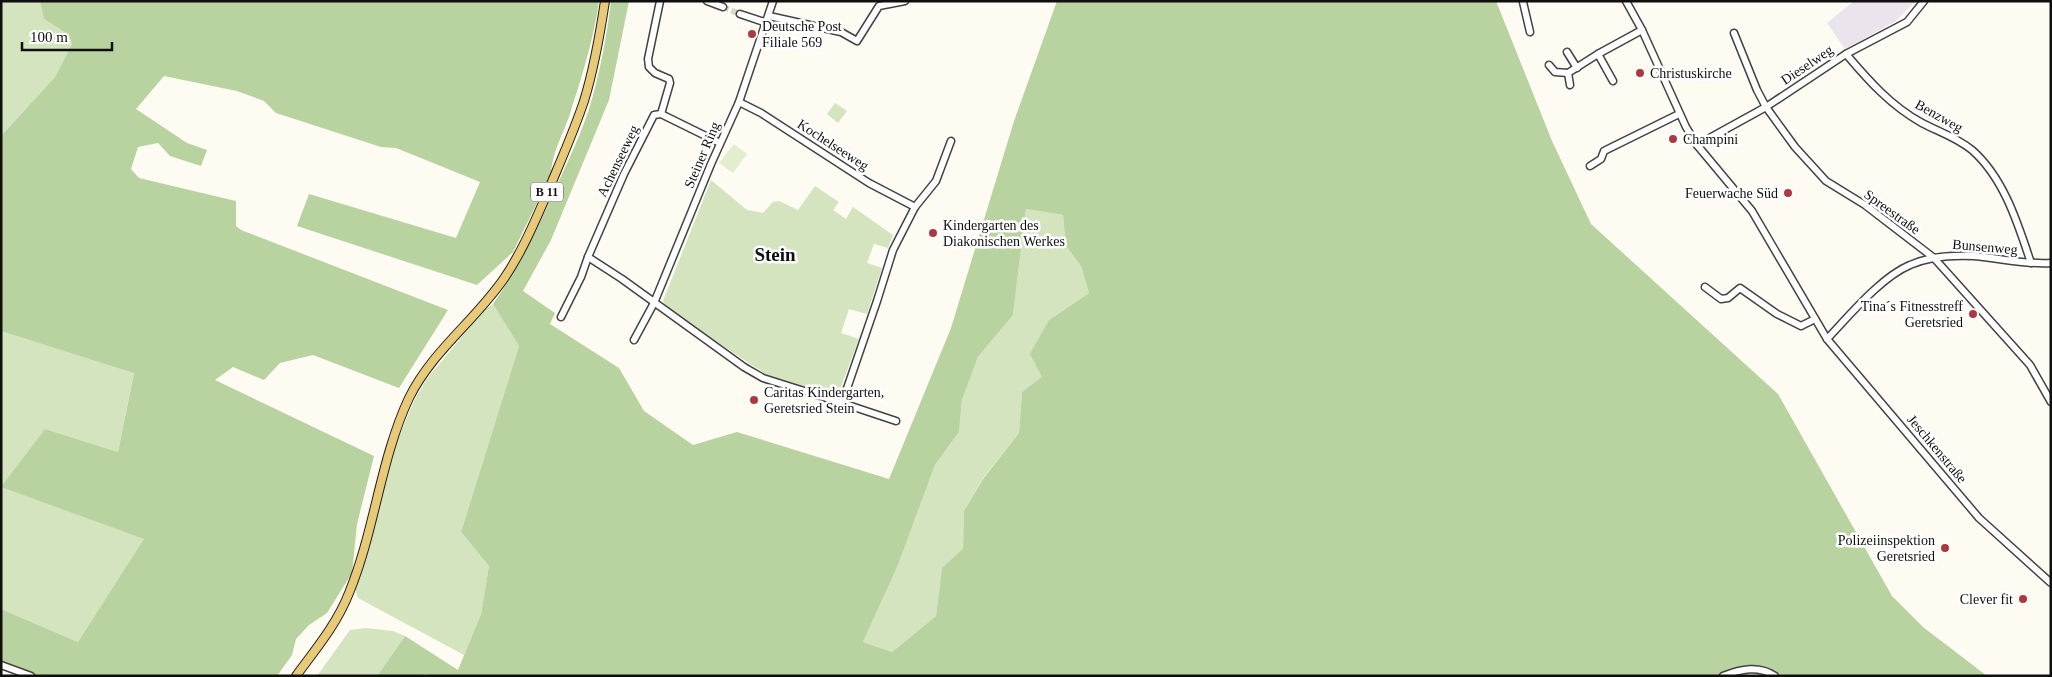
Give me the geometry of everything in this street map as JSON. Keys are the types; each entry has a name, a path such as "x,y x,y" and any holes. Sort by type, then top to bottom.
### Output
{"main road":[{"name":"B 11","path":"296,676 321,642 349,595 360,563 390,450 409,399 422,376 505,277 524,244 573,131 584,99 605,1"}],"street":[{"path":"660,1 648,59 649,67 655,73 669,80 670,83 661,114 720,143"},
{"path":"707,1 723,7"},
{"name":"Steiner Ring","path":"634,340 654,303 720,143 739,102 773,1"},
{"path":"740,14 841,32 857,41 879,6 904,1"},
{"path":"1523,1 1530,32"},
{"name":"Jeschkenstraße","path":"1626,1 1642,30 1679,114 1697,145 1752,211 1827,339 1979,518 2032,568 2051,583"},
{"name":"Dieselweg","path":"1697,145 1766,107 1846,54 1907,22 1924,1"},
{"path":"1549,65 1556,72 1568,73 1642,30"},
{"name":"Spreestraße","path":"1734,33 1757,90 1766,107 1795,147 1826,181 1865,205 1934,258 2030,365 2051,402"},
{"path":"1567,52 1577,68"},
{"path":"1598,54 1613,81"},
{"name":"Benzweg","path":"1846,54 1863,75 1896,106 1922,123 1953,136 1972,150 1994,174 2017,223 2031,263"},
{"path":"1568,73 1570,85"},
{"name":"Kochelseeweg","path":"739,102 761,113 869,183 916,207"},
{"name":"Achenseeweg","path":"561,317 581,277 628,166 654,115 661,114"},
{"path":"1590,166 1601,160 1604,151 1679,114"},
{"path":"842,403 878,301 893,250 916,207 936,181 951,141"},
{"name":"Bunsenweg","path":"1827,339 1862,302 1890,277 1910,264 1953,255 2051,264"},
{"path":"588,257 744,367 763,378 896,421"},
{"path":"1705,288 1721,299 1728,298 1740,288 1777,314 1801,326 1815,319"},
{"path":"1,666 32,676"},
{"path":"1723,676 1747,669 1763,670 1776,676"}],"shaded area":[{"path":"1854,1 1916,1 1896,21 1845,49 1827,23"}],"green space":[{"path":"1,1 40,1 44,19 69,35 72,44 55,77 1,136"},
{"path":"40,1 599,1 588,55 554,157 551,174 513,252 477,285 297,226 309,194 456,238 480,182 396,148 381,147 276,113 264,101 237,91 164,76 136,109 187,143 207,150 201,166 170,156 158,143 138,147 131,169 139,178 236,201 236,226 241,230 448,310 399,388 313,355 280,363 264,380 233,367 215,380 374,456 357,524 352,573 327,613 309,625 296,639 292,655 277,676 38,676 1,664 1,609 78,642 144,539 1,487 45,429 118,452 134,373 1,331 1,136 55,77 72,44 69,35 44,19"},
{"path":"611,1 629,1 609,100 551,240 523,291 555,313 550,324 619,368 644,411 693,445 737,432 889,479 951,328 1014,121 1057,1 1496,1 1552,141 1591,224 1778,394 1892,596 1923,627 1987,676 1782,676 1774,670 1758,665 1733,669 1716,676 433,676 425,674 421,676 377,676 405,636 458,670 481,614 489,566 461,532 519,346 493,304 533,237 579,135 595,87","holes":["1026,209 1063,215 1066,246 1081,266 1089,293 1049,320 1030,354 1042,377 1022,392 1019,433 983,479 964,511 963,549 942,568 936,616 892,652 863,642 898,565 935,465 959,432 962,400 978,357 1013,315"]},
{"path":"835,103 847,111 838,123 827,114"},
{"path":"734,144 747,154 733,173 719,163"},
{"path":"711,180 747,210 763,213 773,202 779,201 798,210 815,186 839,202 833,210 846,219 853,207 893,235 888,248 874,244 867,263 882,268 867,314 849,309 841,333 859,339 837,397 767,375 669,310 663,301"},
{"path":"1026,209 1063,215 1066,246 1081,266 1089,293 1049,320 1043,377 1022,392 1019,433 983,478 964,511 963,550 942,568 936,616 892,652 863,642 898,565 935,465 959,432 962,400 978,357 1013,315"},
{"path":"493,304 519,346 461,532 489,566 481,614 464,655 358,598 355,590 393,451 414,401 426,380 484,310"},
{"path":"1,331 134,372 118,452 45,429 2,487 145,539 78,642 1,609"},
{"path":"366,628 393,631 405,636 377,676 317,676 350,630"}],"tunnel":[{"path":"723,7 740,14"}],"place":[{"name":"Deutsche Post Filiale 569","path":"752,34"},
{"name":"Christuskirche","path":"1640,73"},
{"name":"Champini","path":"1673,139"},
{"name":"Feuerwache Süd","path":"1788,193"},
{"name":"Kindergarten des Diakonischen Werkes","path":"933,233"},
{"name":"Tina´s Fitnesstreff Geretsried","path":"1973,314"},
{"name":"Caritas Kindergarten, Geretsried Stein","path":"754,400"},
{"name":"Polizeiinspektion Geretsried","path":"1945,548"},
{"name":"Clever fit","path":"2023,599"}],"district":[{"name":"Stein","path":"775,254"}]}
